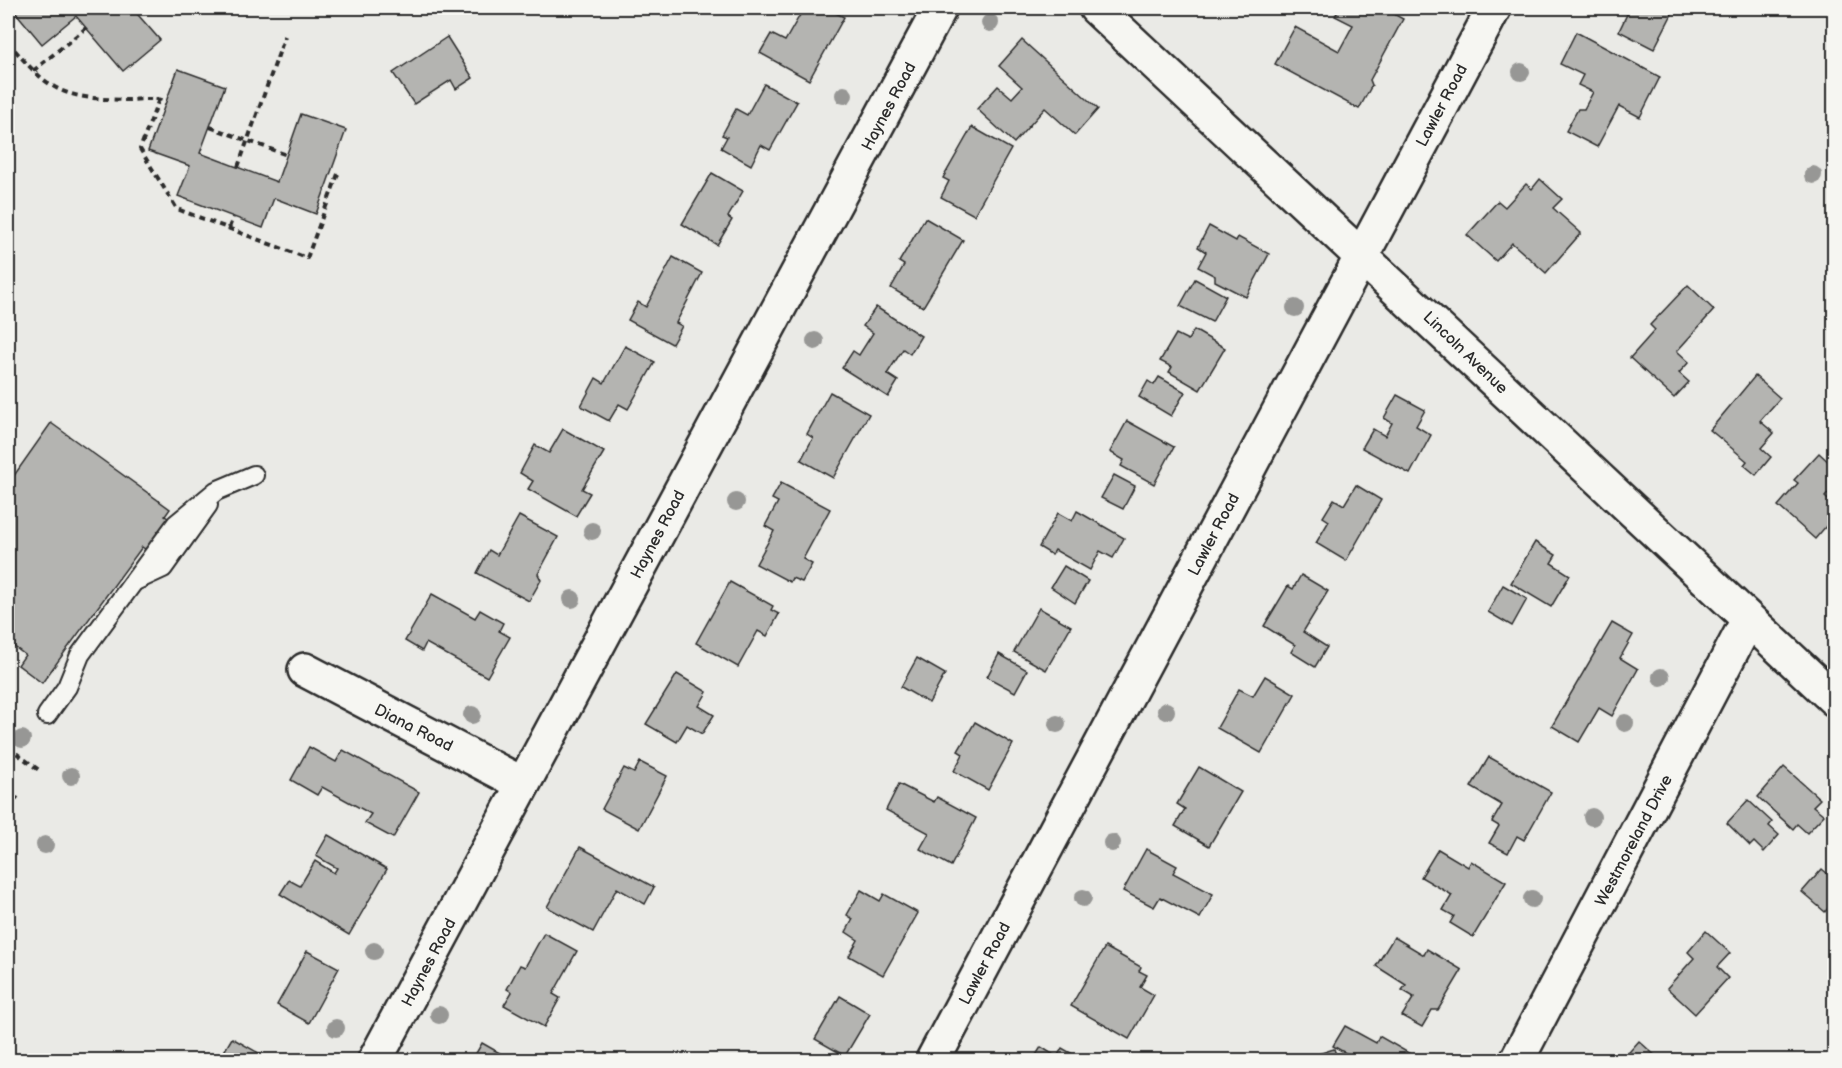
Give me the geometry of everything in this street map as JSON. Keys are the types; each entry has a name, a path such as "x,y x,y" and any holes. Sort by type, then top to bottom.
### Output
{"street":[{"name":"Haynes Road","path":"375,1060 940,8"},
{"name":"Lincoln Avenue","path":"1096,8 1362,253 1834,699"},
{"name":"Lawler Road","path":"933,1060 1494,8"},
{"name":"Westmoreland Drive","path":"1517,1060 1748,620"},
{"name":"Diana Road","path":"305,670 523,784"}],"lane":[{"path":"47,715 66,687 80,656 176,524 216,491 254,475"}],"path":[{"path":"33,71 86,27"},
{"path":"238,167 285,36"},
{"path":"8,42 33,71 54,88 83,98 159,99 166,102"},
{"path":"159,99 140,149 177,209 307,258 338,174"},
{"path":"210,127 287,155"},
{"path":"229,228 233,217"},
{"path":"8,747 39,770"},
{"path":"8,791 18,799"}],"building":[{"path":"12,8 132,8 160,40 123,71 76,16 42,44"},
{"path":"804,8 826,8 844,17 809,80 760,53 771,34 785,41"},
{"path":"1340,8 1383,8 1403,19 1370,80 1372,85 1359,109 1275,64 1295,27 1339,51 1353,25 1335,16"},
{"path":"1630,8 1675,8 1654,49 1619,31"},
{"path":"1576,32 1660,77 1640,117 1619,106 1597,147 1566,131 1578,109 1584,109 1593,92 1578,85 1583,75 1560,64"},
{"path":"447,37 473,78 456,89 451,80 414,104 393,73"},
{"path":"1022,40 1098,109 1075,135 1045,108 1014,143 977,109 998,86 1012,98 1022,87 999,66"},
{"path":"178,69 225,86 200,153 277,182 301,114 346,130 316,214 274,198 263,228 178,196 190,166 148,151"},
{"path":"764,84 797,102 770,150 761,145 751,165 721,148 727,137 722,135 736,109 747,115"},
{"path":"972,127 1011,149 974,215 941,197 949,181 943,178"},
{"path":"712,173 743,191 728,217 732,220 717,245 682,224"},
{"path":"1540,179 1562,199 1553,208 1581,233 1546,273 1512,243 1496,261 1467,235 1498,201 1505,207 1526,184 1532,189"},
{"path":"925,218 963,240 923,307 891,288 904,265 899,262"},
{"path":"1209,226 1236,241 1238,237 1269,254 1246,297 1215,281 1215,276 1198,267 1206,252 1198,247"},
{"path":"673,257 702,273 676,323 682,326 672,344 628,320 638,302 646,307"},
{"path":"1195,279 1226,296 1212,322 1180,306"},
{"path":"1688,285 1714,310 1677,351 1689,362 1679,373 1689,382 1674,398 1630,358 1655,330 1650,325"},
{"path":"876,307 921,336 910,354 903,349 887,374 898,381 888,397 842,368 853,351 859,355 873,333 863,326"},
{"path":"1194,330 1225,348 1200,390 1169,372 1172,367 1160,361 1176,334 1188,340"},
{"path":"625,346 655,362 628,409 619,404 609,421 581,406 596,378 604,383"},
{"path":"1755,376 1780,398 1760,421 1774,433 1761,448 1771,457 1756,475 1744,465 1747,461 1710,430"},
{"path":"1159,377 1185,392 1171,416 1139,397 1148,381 1154,385"},
{"path":"830,392 869,414 833,478 801,460 813,438 807,434"},
{"path":"1397,395 1425,410 1416,426 1431,435 1410,474 1362,448 1373,429 1385,436 1392,423 1384,418"},
{"path":"1127,421 1174,447 1154,484 1121,466 1124,460 1110,452"},
{"path":"51,423 170,509 165,516 186,530 163,562 142,547 42,683 18,665 25,655 8,642 8,484"},
{"path":"563,429 604,452 582,489 590,493 576,516 528,489 533,481 520,473 535,445 549,453"},
{"path":"1819,453 1834,467 1834,487 1825,497 1834,505 1834,517 1815,539 1778,506 1798,483 1794,480"},
{"path":"1114,475 1135,486 1123,509 1101,498"},
{"path":"781,483 830,509 803,559 812,564 802,582 792,578 790,582 756,564 774,531 765,526 778,502 772,499"},
{"path":"1356,485 1381,500 1346,561 1316,543 1329,521 1323,517 1334,499 1344,505"},
{"path":"1077,511 1124,538 1113,558 1100,551 1090,570 1055,550 1052,555 1039,547 1058,513 1072,521"},
{"path":"519,516 558,537 538,574 541,580 529,601 477,573 489,550 497,555"},
{"path":"1535,542 1556,555 1551,563 1570,575 1551,607 1511,583"},
{"path":"1064,566 1088,581 1075,603 1051,587"},
{"path":"1301,575 1328,591 1303,632 1327,647 1315,667 1291,652 1295,645 1264,626 1288,586 1293,589"},
{"path":"730,582 773,606 771,610 779,614 767,636 758,631 738,667 696,643"},
{"path":"1503,585 1527,599 1512,626 1488,612"},
{"path":"432,594 475,618 480,610 503,623 499,631 510,637 487,677 426,643 422,651 405,641"},
{"path":"1039,608 1071,626 1046,670 1014,652"},
{"path":"1612,623 1633,635 1620,658 1638,669 1612,716 1599,708 1579,742 1552,726"},
{"path":"999,654 1027,670 1015,692 987,677"},
{"path":"917,658 945,674 929,703 901,687"},
{"path":"677,674 707,692 699,706 714,715 702,734 687,725 677,742 646,724"},
{"path":"1265,676 1295,694 1261,753 1217,728 1239,689 1253,696"},
{"path":"975,722 1013,744 988,790 954,771 963,754 958,751"},
{"path":"309,747 336,762 343,750 419,792 393,838 365,823 371,814 322,787 317,795 291,780"},
{"path":"1489,757 1551,792 1524,840 1517,836 1508,853 1489,843 1499,826 1492,822 1502,805 1471,787"},
{"path":"640,762 667,776 639,829 602,809 624,768 634,773"},
{"path":"1199,767 1241,792 1209,846 1175,826 1185,809 1177,804"},
{"path":"1784,767 1820,799 1813,806 1824,815 1807,833 1797,824 1793,829 1758,797"},
{"path":"899,784 934,802 937,797 976,818 951,866 920,849 929,833 886,810"},
{"path":"1748,800 1772,822 1769,826 1779,835 1764,852 1754,842 1750,846 1727,823"},
{"path":"328,835 387,869 349,935 280,894 289,880 300,886 315,861 334,873 337,868 316,856"},
{"path":"580,847 654,887 645,904 617,888 593,932 547,907"},
{"path":"1146,849 1177,866 1173,873 1213,894 1200,918 1160,897 1154,907 1123,891"},
{"path":"1438,849 1468,867 1471,861 1506,882 1473,937 1450,923 1454,916 1443,910 1452,895 1421,877"},
{"path":"1822,869 1834,879 1834,901 1825,912 1802,892"},
{"path":"861,890 880,901 884,894 918,913 883,975 849,956 858,940 846,932 853,919 847,915"},
{"path":"1706,931 1730,953 1717,967 1728,978 1695,1014 1667,988 1694,958 1688,952"},
{"path":"544,933 577,951 553,994 560,998 544,1027 504,1005 512,992 507,989 520,965 525,967"},
{"path":"1394,937 1424,955 1427,949 1462,970 1438,1010 1432,1010 1422,1027 1402,1016 1414,997 1402,990 1406,985 1376,966"},
{"path":"1105,947 1141,967 1139,971 1147,975 1140,987 1154,995 1129,1039 1071,1006"},
{"path":"307,951 339,968 309,1023 277,1005"},
{"path":"840,996 870,1014 845,1056 815,1039"},
{"path":"1345,1026 1376,1043 1379,1036 1412,1055 1409,1060 1358,1060 1333,1046"},
{"path":"232,1038 271,1060 219,1060"},
{"path":"1639,1041 1660,1060 1622,1060"},
{"path":"482,1043 512,1060 472,1060"},
{"path":"1041,1047 1057,1057 1062,1048 1076,1056 1073,1060 1033,1060"},
{"path":"1334,1049 1338,1060 1307,1060 1306,1058"}]}
